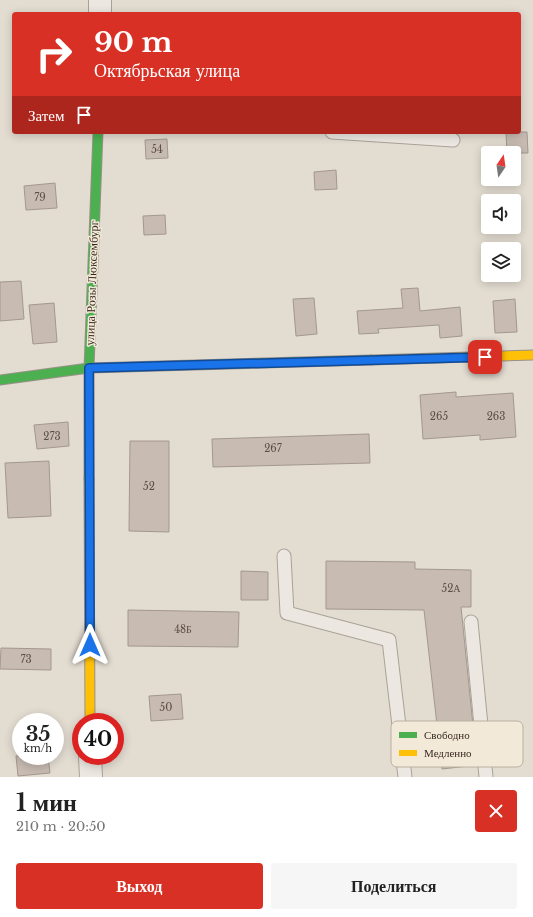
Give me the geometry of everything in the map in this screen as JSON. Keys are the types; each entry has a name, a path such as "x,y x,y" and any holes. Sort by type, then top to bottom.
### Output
{"street":[{"path":"100,0 100,12"},
{"name":"улица Розы Люксембург","path":"90,713 89,368 98,134"},
{"path":"0,380 89,368 533,355"},
{"path":"90,765 91,777"}],"lane":[{"path":"362,134 453,140"},
{"path":"284,556 287,612 389,640 398,721"},
{"path":"471,622 481,721"},
{"path":"404,767 405,777"},
{"path":"485,767 486,777"}],"building":[{"path":"521,132 527,132 528,153 521,153 521,146 507,146 506,134 521,134"},
{"path":"167,139 168,158 146,159 145,140"},
{"path":"336,170 337,189 315,190 314,172"},
{"path":"55,183 57,208 26,210 24,186"},
{"path":"165,215 166,234 144,235 143,216"},
{"path":"21,281 24,319 0,321 0,282"},
{"path":"418,288 420,311 460,307 462,336 440,338 439,325 378,329 379,333 359,334 357,311 403,308 401,289"},
{"path":"314,298 317,334 296,336 293,299"},
{"path":"515,299 517,332 495,333 493,301"},
{"path":"54,303 57,342 33,344 29,305"},
{"path":"456,392 456,397 513,393 516,437 480,440 480,435 423,439 420,395"},
{"path":"68,422 69,446 37,449 34,425"},
{"path":"369,434 370,463 213,467 212,439"},
{"path":"130,441 169,441 169,532 129,531"},
{"path":"49,461 51,516 8,518 5,463"},
{"path":"326,561 415,562 415,569 471,570 471,607 461,607 473,721 437,721 424,610 326,609"},
{"path":"241,571 268,572 268,600 241,600"},
{"path":"128,610 239,612 238,647 128,646"},
{"path":"1,648 51,649 51,670 0,669"},
{"path":"181,694 183,719 151,721 149,696"},
{"path":"17,765 49,765 50,773 18,776"},
{"path":"442,767 460,767 442,769"}],"traffic: fast":[{"path":"89,479 89,368 98,134"},
{"path":"0,380 89,368 371,360"}],"traffic: slow":[{"path":"371,360 533,355"},
{"path":"89,479 90,713"}],"route":[{"path":"90,645 89,368 485,357"}]}
